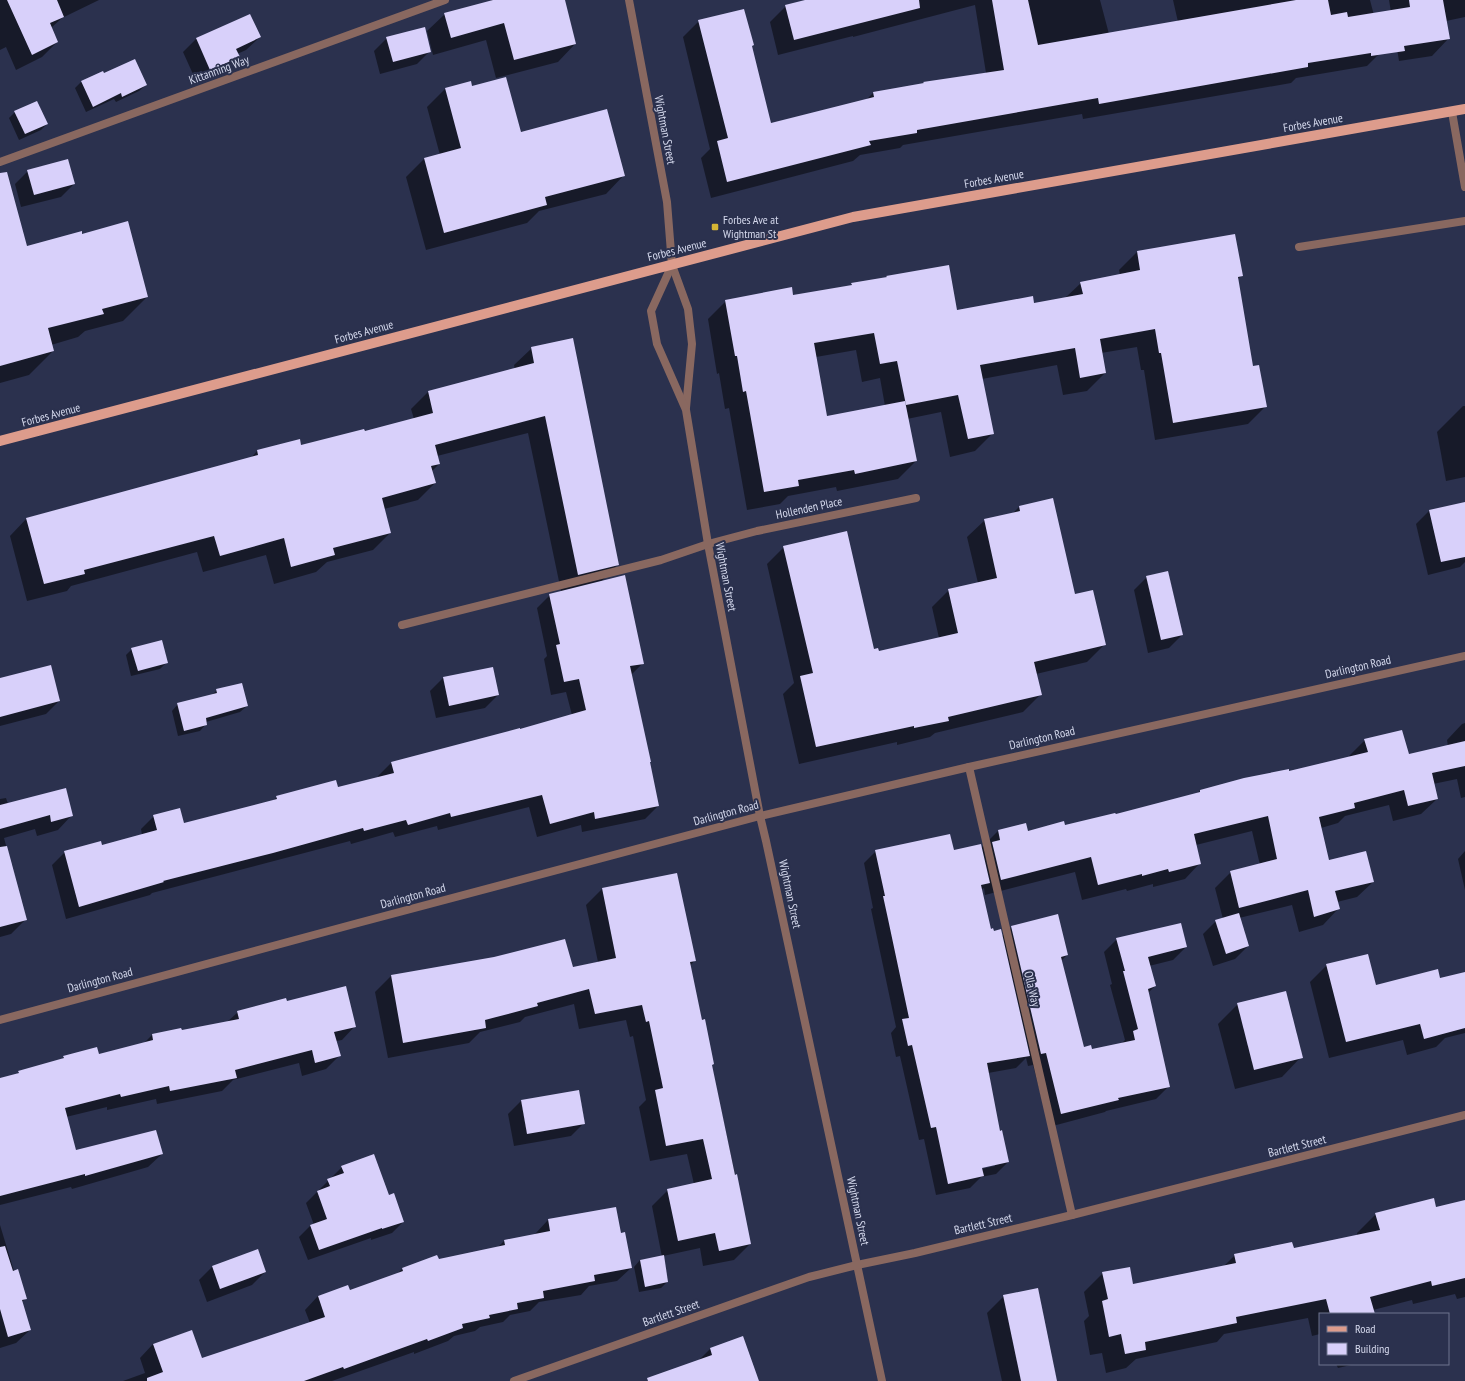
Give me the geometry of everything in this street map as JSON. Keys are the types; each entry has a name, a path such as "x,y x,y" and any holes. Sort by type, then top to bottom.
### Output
{"main road":[{"name":"Forbes Avenue","path":"0,442 853,217 1465,109"}],"street":[{"name":"Kittanning Way","path":"0,162 445,0"},
{"name":"Wightman Street","path":"629,0 666,202 672,265 688,309 690,323 692,344 686,410"},
{"path":"1452,112 1465,187"},
{"path":"1299,247 1465,221"},
{"name":"Wightman Street","path":"672,265 651,311 657,344 686,410 708,544 760,816 882,1381"},
{"name":"Hollenden Place","path":"402,625 660,560 708,544 757,531 916,498"},
{"name":"Darlington Road","path":"0,1020 760,816 969,767 1465,656"},
{"name":"Olla Way","path":"969,767 1072,1215"},
{"name":"Bartlett Street","path":"514,1381 809,1277 1072,1215 1465,1115"}],"building":[{"path":"7,0 57,0 64,17 50,23 58,42 32,55"},
{"path":"493,0 565,0 576,44 514,60 504,23 451,38 444,13"},
{"path":"805,0 919,0 920,8 794,40 785,5"},
{"path":"992,0 1028,0 1038,45 1296,0 1328,0 1331,15 1347,12 1348,17 1410,7 1409,0 1443,0 1450,39 1404,46 1405,51 1371,56 1371,53 1308,63 1308,67 1099,104 1098,98 917,130 917,133 869,141 871,145 727,182 717,141 728,138 698,20 744,9 754,45 752,46 771,123 874,97 873,92 924,83 923,82 1004,70"},
{"path":"250,14 261,37 236,49 240,57 210,70 196,38"},
{"path":"425,27 431,52 393,62 386,37"},
{"path":"135,59 147,85 122,97 121,93 93,107 81,81 103,71 104,73"},
{"path":"506,77 521,132 607,109 625,176 545,197 547,205 444,233 424,158 461,148 445,88 471,81 472,86"},
{"path":"37,101 48,124 25,134 14,111"},
{"path":"68,159 75,184 34,195 27,170"},
{"path":"7,172 27,246 82,231 82,234 128,221 148,297 102,309 104,314 48,328 54,351 0,366 0,173"},
{"path":"1235,234 1243,276 1238,277 1253,366 1259,365 1267,407 1173,423 1161,353 1159,353 1155,329 1100,339 1106,373 1080,378 1075,348 980,365 994,434 968,439 958,395 906,405 897,361 880,364 874,333 814,343 827,416 905,401 917,461 855,474 854,470 798,480 799,486 764,492 746,391 743,392 725,300 792,287 793,295 852,285 851,283 949,265 957,310 1033,296 1034,303 1083,294 1080,282 1140,270 1137,251"},
{"path":"573,338 619,565 578,575 545,416 435,445 440,464 431,466 436,483 382,498 391,533 333,548 335,555 291,567 284,538 220,556 214,536 84,570 85,574 44,584 26,518 258,455 257,450 300,439 301,445 364,429 365,431 433,413 428,391 534,363 531,347"},
{"path":"1053,498 1075,594 1093,590 1106,645 1034,662 1042,695 948,717 949,721 914,728 914,726 816,747 800,676 813,673 783,546 847,531 874,649 878,648 879,651 958,633 948,589 997,578 984,519 1020,511 1019,506"},
{"path":"1465,502 1465,557 1441,562 1429,510"},
{"path":"1168,571 1183,635 1161,640 1146,576"},
{"path":"625,575 644,664 630,666 659,806 595,819 594,812 550,824 542,795 451,817 450,813 408,825 406,820 364,831 363,828 163,881 164,882 79,907 64,851 101,841 102,845 157,830 153,815 180,808 184,823 277,799 276,796 336,780 338,787 394,773 391,762 520,729 586,710 579,679 564,682 556,645 560,644 549,594"},
{"path":"162,640 168,663 138,671 131,648"},
{"path":"51,665 60,701 0,717 0,678"},
{"path":"493,667 499,695 449,706 443,677"},
{"path":"242,683 248,706 206,718 207,725 184,731 177,703 217,693 216,689"},
{"path":"1402,730 1409,754 1465,741 1465,766 1432,773 1438,799 1408,806 1404,790 1354,803 1355,808 1319,817 1329,860 1366,851 1374,882 1335,891 1340,909 1314,917 1308,890 1239,908 1230,871 1277,859 1268,816 1194,834 1201,864 1169,872 1168,869 1098,885 1091,857 1001,880 992,842 1000,840 998,830 1026,823 1028,831 1064,821 1065,825 1116,814 1200,792 1200,790 1244,778 1289,769 1289,771 1368,752 1364,739"},
{"path":"66,788 73,816 51,822 50,815 0,829 0,805"},
{"path":"950,834 954,850 981,844 990,883 981,885 991,929 993,928 994,931 1001,929 1030,1056 987,1063 1000,1131 1002,1130 1009,1162 982,1168 984,1176 948,1184 936,1127 931,1128 912,1045 908,1046 902,1019 909,1018 883,896 885,896 875,850"},
{"path":"7,846 27,920 0,927 0,847"},
{"path":"677,873 696,961 690,962 702,1020 705,1019 714,1064 712,1065 735,1175 737,1174 751,1244 719,1251 715,1233 678,1241 667,1189 712,1179 703,1139 666,1146 655,1090 663,1088 649,1021 646,1022 642,1005 595,1014 589,989 537,1003 538,1006 485,1020 486,1028 403,1043 391,975 494,957 565,939 573,967 616,958 602,888"},
{"path":"1239,913 1249,946 1226,954 1215,920"},
{"path":"1058,914 1068,955 1061,957 1084,1047 1091,1045 1092,1049 1135,1040 1133,1031 1138,1029 1116,938 1181,923 1187,947 1148,957 1156,986 1148,989 1170,1087 1118,1098 1119,1100 1061,1114 1046,1053 1041,1054 1011,926"},
{"path":"1368,954 1376,985 1438,969 1440,978 1465,972 1465,1028 1424,1039 1420,1024 1346,1042 1326,964"},
{"path":"346,986 356,1027 334,1032 341,1056 315,1063 312,1050 235,1070 237,1078 170,1091 169,1086 121,1097 120,1094 65,1108 76,1150 156,1130 163,1154 85,1176 85,1174 0,1196 0,1078 19,1073 18,1071 64,1058 63,1056 97,1047 99,1054 153,1040 152,1034 239,1019 237,1011 286,998 287,1001"},
{"path":"1286,991 1303,1058 1254,1070 1237,1003"},
{"path":"579,1090 585,1124 527,1134 521,1100"},
{"path":"374,1154 389,1195 394,1193 404,1222 319,1250 310,1225 327,1219 317,1191 330,1186 327,1179 344,1173 341,1166"},
{"path":"1434,1198 1436,1207 1465,1200 1465,1278 1432,1286 1431,1281 1370,1297 1375,1313 1330,1313 1326,1299 1236,1317 1237,1323 1145,1342 1146,1350 1125,1354 1121,1334 1109,1337 1102,1301 1108,1299 1102,1272 1130,1267 1133,1284 1236,1263 1234,1254 1292,1242 1294,1248 1380,1230 1375,1213"},
{"path":"616,1207 621,1233 625,1232 632,1268 594,1275 595,1281 543,1291 544,1298 517,1303 518,1309 489,1315 490,1318 462,1324 463,1328 428,1341 427,1339 344,1369 343,1367 304,1381 147,1381 147,1378 163,1372 153,1344 192,1330 202,1358 325,1317 318,1296 348,1285 350,1290 403,1271 402,1268 437,1255 439,1259 505,1245 504,1240 550,1231 548,1219"},
{"path":"5,1246 13,1271 18,1269 27,1299 22,1300 31,1330 8,1337 0,1309 0,1247"},
{"path":"258,1249 266,1272 220,1289 212,1266"},
{"path":"664,1255 668,1282 645,1287 640,1260"},
{"path":"1038,1288 1057,1381 1021,1381 1003,1295"},
{"path":"743,1336 759,1381 648,1381 647,1378 712,1355 710,1348"}],"place":[{"name":"Forbes Ave at Wightman St","path":"715,227"}]}
